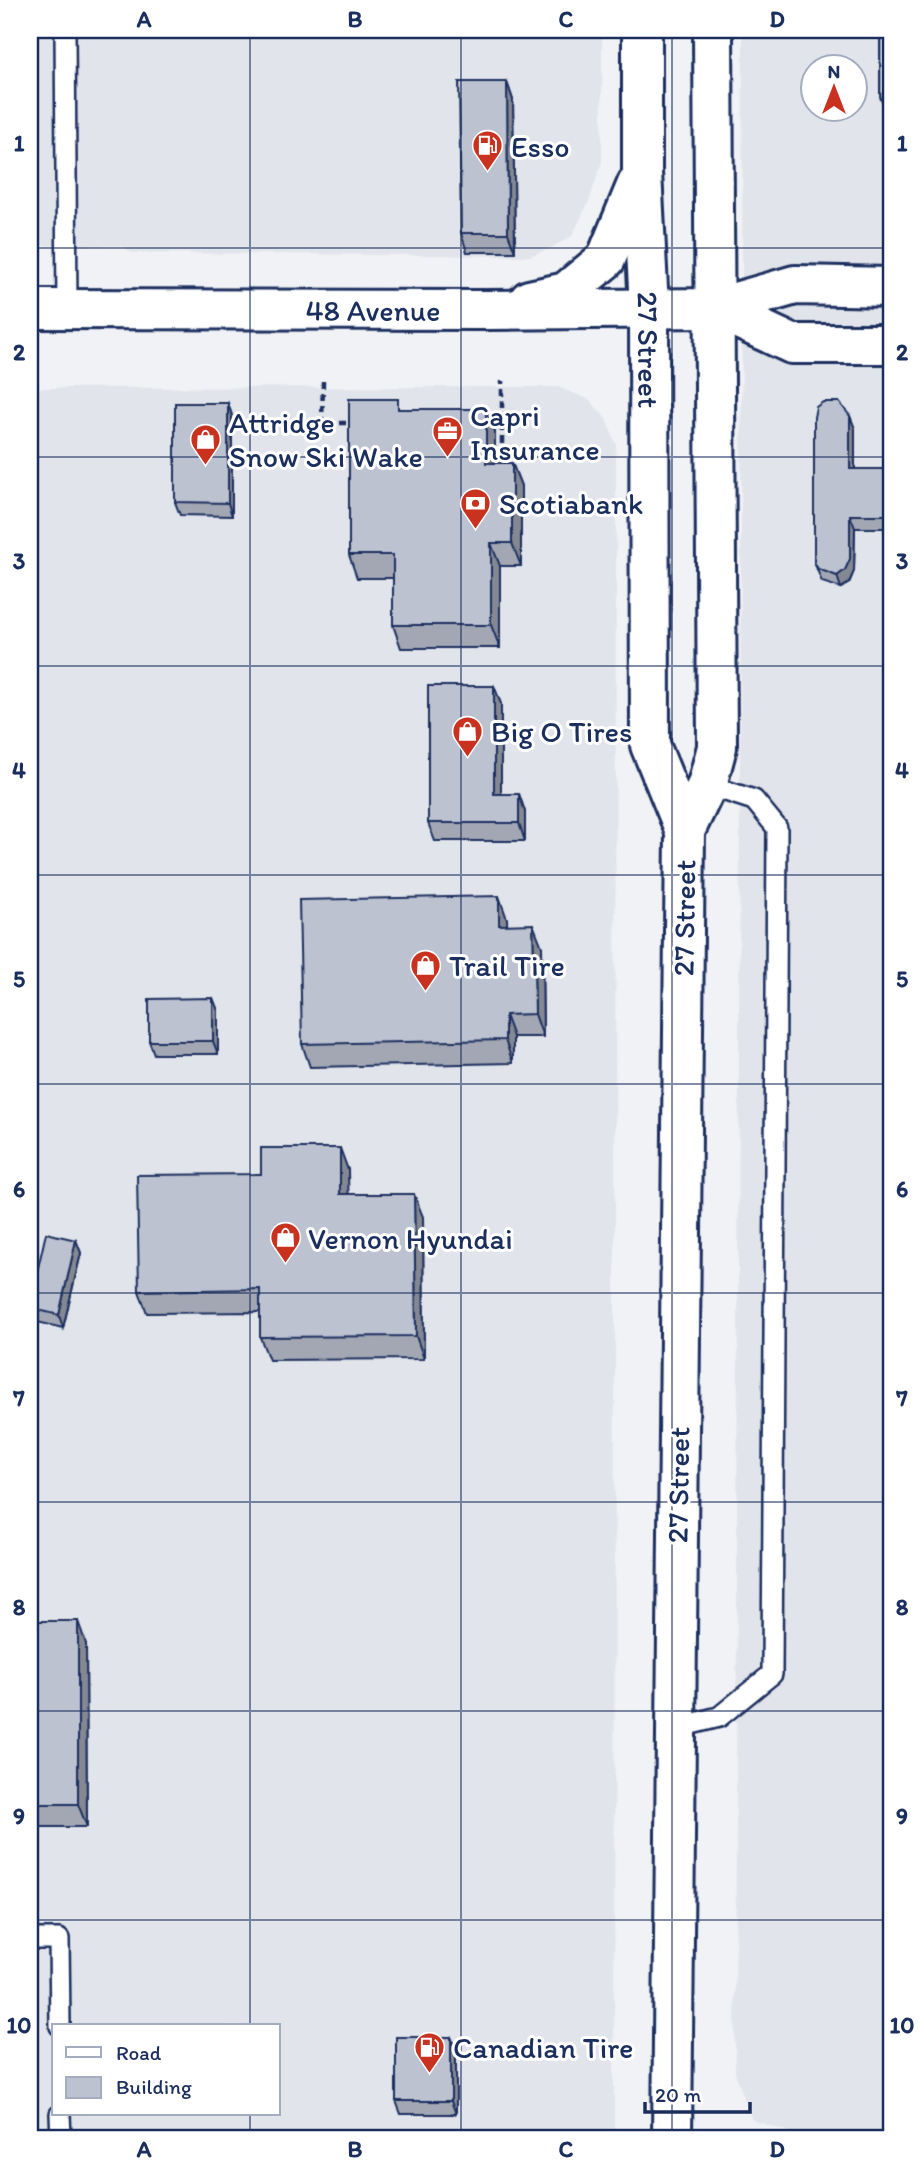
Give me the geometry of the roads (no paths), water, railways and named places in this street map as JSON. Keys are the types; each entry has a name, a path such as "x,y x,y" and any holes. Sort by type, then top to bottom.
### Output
{"main road":[{"name":"27 Street","path":"642,30 642,172 649,307 650,745 685,831 673,2138"},
{"name":"27 Street","path":"685,831 706,785 717,747 713,30"},
{"path":"484,310 566,292 606,258 642,172"},
{"name":"48 Avenue","path":"48,309 484,310 715,307 796,285 891,287"},
{"name":"48 Avenue","path":"715,307 792,344 891,344"}],"lane":[{"path":"48,309 65,30"},
{"path":"891,30 891,95"},
{"path":"675,1728 719,1717 772,1674 777,828 754,800 706,785"},
{"path":"30,1940 59,1939 60,2024"},
{"path":"60,2116 61,2138"}],"place":[{"name":"Esso","path":"488,173"},
{"name":"Capri Insurance","path":"447,459"},
{"name":"Attridge Snow Ski Wake","path":"206,466"},
{"name":"Scotiabank","path":"476,530"},
{"name":"Big O Tires","path":"468,758"},
{"name":"Trail Tire","path":"426,992"},
{"name":"Vernon Hyundai","path":"285,1265"},
{"name":"Canadian Tire","path":"430,2074"}]}
